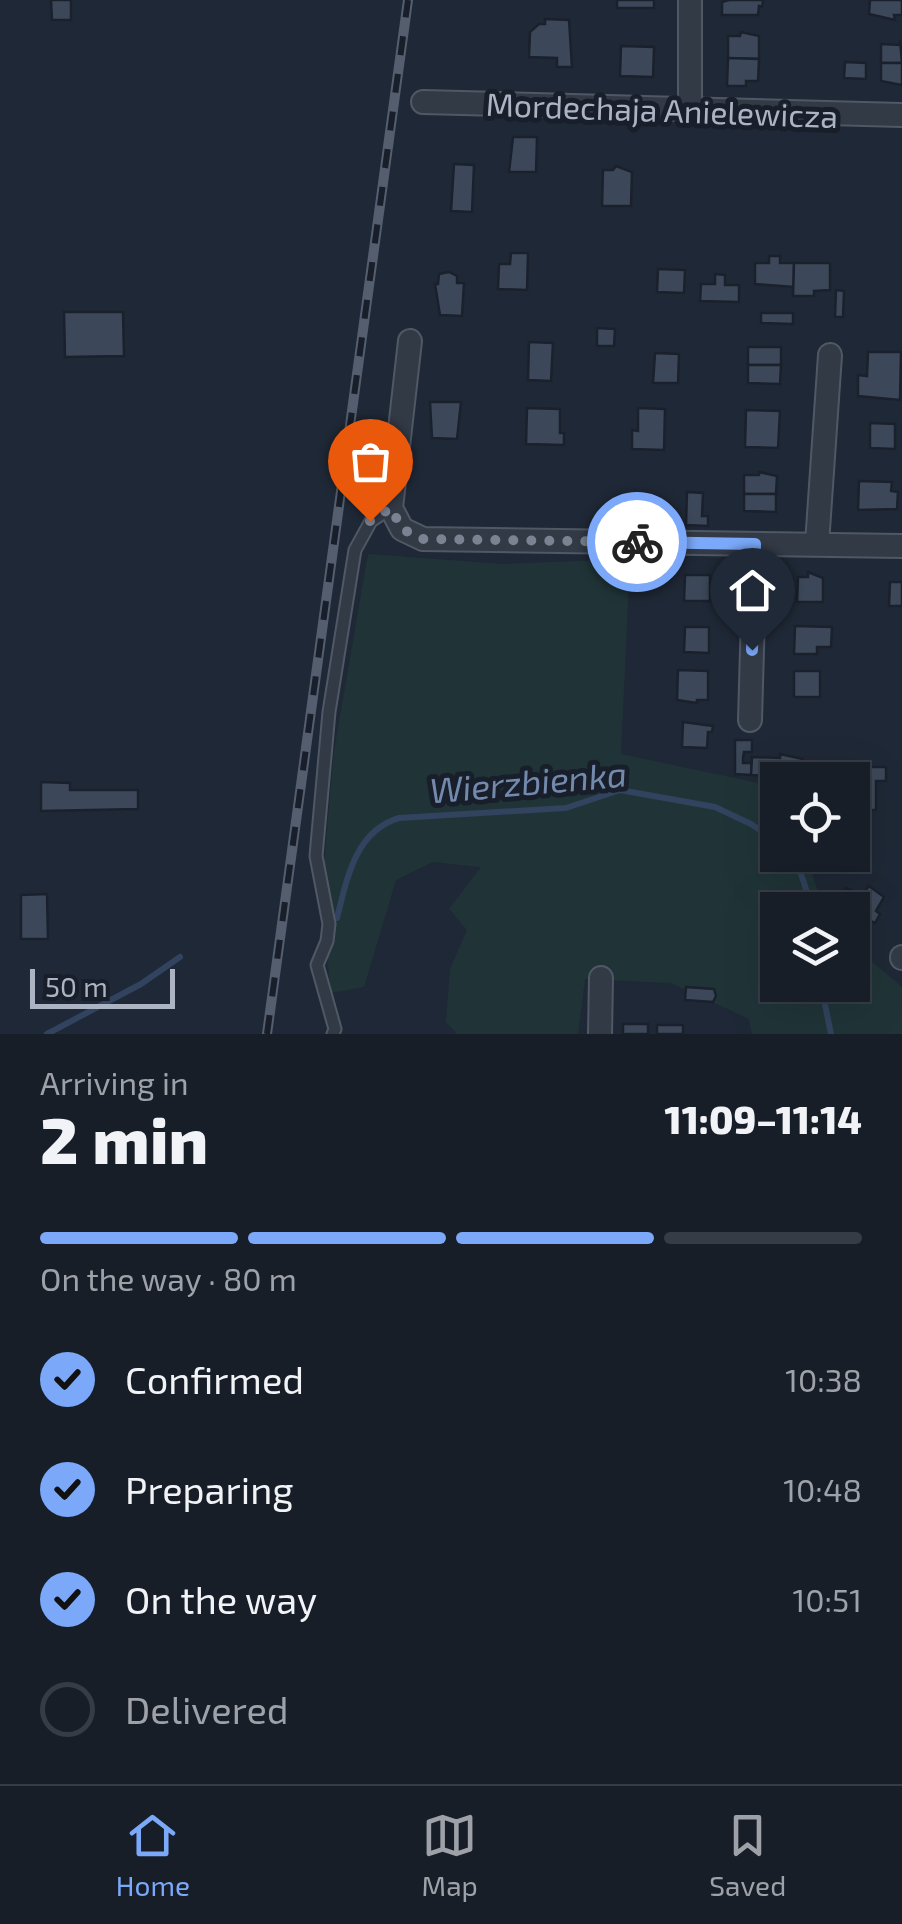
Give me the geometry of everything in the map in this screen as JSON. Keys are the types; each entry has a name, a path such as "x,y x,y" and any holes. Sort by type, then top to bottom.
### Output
{"street":[{"path":"690,0 690,112"},
{"name":"Mordechaja Anielewicza","path":"423,102 902,115"},
{"path":"410,341 391,508 402,529 423,539 902,546"},
{"path":"817,544 830,355"},
{"path":"750,720 755,544"},
{"path":"600,1034 602,978"}],"lane":[{"path":"333,1034 336,1029 317,965 329,924 316,856 322,771 355,550 370,521 391,508"}],"green space":[{"path":"368,554 502,564 630,559 621,754 760,783 760,872 811,872 818,892 760,892 760,1002 870,1002 870,960 902,987 902,1034 752,1034 749,1019 671,983 585,979 578,1034 457,1034 446,1022 450,969 467,930 449,909 481,867 433,862 396,880 364,987 330,993 323,875 334,751"}],"building":[{"path":"51,0 71,0 71,20 52,20"},
{"path":"617,0 654,0 654,8 617,8"},
{"path":"763,0 758,15 722,15 722,2"},
{"path":"870,0 902,0 902,15 894,15 895,20 869,14"},
{"path":"545,19 569,20 572,67 557,67 557,58 529,57 530,32 545,24"},
{"path":"741,32 759,36 759,59 728,58 728,36 740,36"},
{"path":"900,40 902,63 881,63 881,44 900,45"},
{"path":"621,46 654,47 653,77 620,76"},
{"path":"728,58 759,59 758,81 746,81 746,86 727,86"},
{"path":"845,62 866,63 866,79 844,78"},
{"path":"881,63 902,63 902,85 881,81"},
{"path":"513,137 537,137 536,172 509,172"},
{"path":"454,164 474,165 472,212 451,211"},
{"path":"616,166 632,172 631,206 602,206 603,170"},
{"path":"511,253 528,253 527,290 498,289 499,264 510,264"},
{"path":"769,256 780,256 780,263 794,263 794,287 755,284 755,263 769,263"},
{"path":"794,263 830,263 830,290 814,291 814,296 793,296"},
{"path":"658,269 685,270 684,293 657,292"},
{"path":"449,272 457,276 457,283 464,283 462,316 440,315 435,284 439,274"},
{"path":"715,274 725,275 725,285 739,285 739,302 700,301 701,284 715,284"},
{"path":"836,290 844,291 843,317 835,317"},
{"path":"64,312 123,312 124,356 65,357"},
{"path":"761,313 793,313 793,324 761,323"},
{"path":"597,328 615,329 614,346 597,346"},
{"path":"529,342 553,343 551,381 528,380"},
{"path":"748,347 781,347 781,365 748,365"},
{"path":"868,352 901,352 900,400 858,396 858,375 867,376"},
{"path":"655,353 679,354 678,383 653,383"},
{"path":"748,365 781,365 780,384 748,383"},
{"path":"430,402 461,402 457,439 432,438"},
{"path":"527,408 560,409 564,445 526,444"},
{"path":"638,408 665,409 664,450 632,449 632,430 638,431"},
{"path":"746,410 780,411 778,448 745,447"},
{"path":"870,423 895,424 895,449 870,448"},
{"path":"759,472 777,476 776,494 744,494 744,475"},
{"path":"859,481 892,482 891,491 898,492 897,509 858,510"},
{"path":"687,492 703,493 702,516 708,516 708,526 686,525"},
{"path":"744,494 776,494 776,512 744,511"},
{"path":"808,572 823,578 823,602 797,602 798,577 808,577"},
{"path":"685,575 710,575 710,601 684,601"},
{"path":"890,582 902,582 902,606 889,606"},
{"path":"795,626 832,627 831,647 817,647 817,654 794,654"},
{"path":"685,627 709,627 709,653 684,652"},
{"path":"678,670 708,671 708,700 677,700"},
{"path":"794,671 820,671 820,697 794,697"},
{"path":"683,722 713,726 712,732 708,732 707,748 682,747"},
{"path":"735,740 752,740 752,752 744,752 743,758 743,763 752,763 751,775 735,774"},
{"path":"780,754 803,762 760,762 760,775 751,775 752,757 780,758"},
{"path":"870,767 886,767 886,781 876,781 876,810 870,810"},
{"path":"41,782 70,783 70,790 138,790 138,809 41,811"},
{"path":"869,886 884,897 875,923 870,920 870,892 864,892"},
{"path":"47,894 48,939 21,939 21,895"},
{"path":"686,987 714,989 716,996 713,1002 685,1000"},
{"path":"623,1024 648,1024 648,1034 623,1034"},
{"path":"657,1025 683,1025 683,1034 657,1034"}],"waterway":[{"name":"Wierzbienka","path":"337,918 349,873 363,845 384,824 399,818 566,808 620,790 715,807 760,830"},
{"name":"Wierzbienka","path":"800,872 807,892"},
{"name":"Wierzbienka","path":"47,1034 141,984 180,957"},
{"name":"Wierzbienka","path":"824,1002 831,1034"}],"railway":[{"path":"267,1034 408,0"}],"way so far":[{"path":"370,521 391,508 402,529 423,539 637,542"}],"route":[{"path":"637,542 755,544 752,650"}]}
